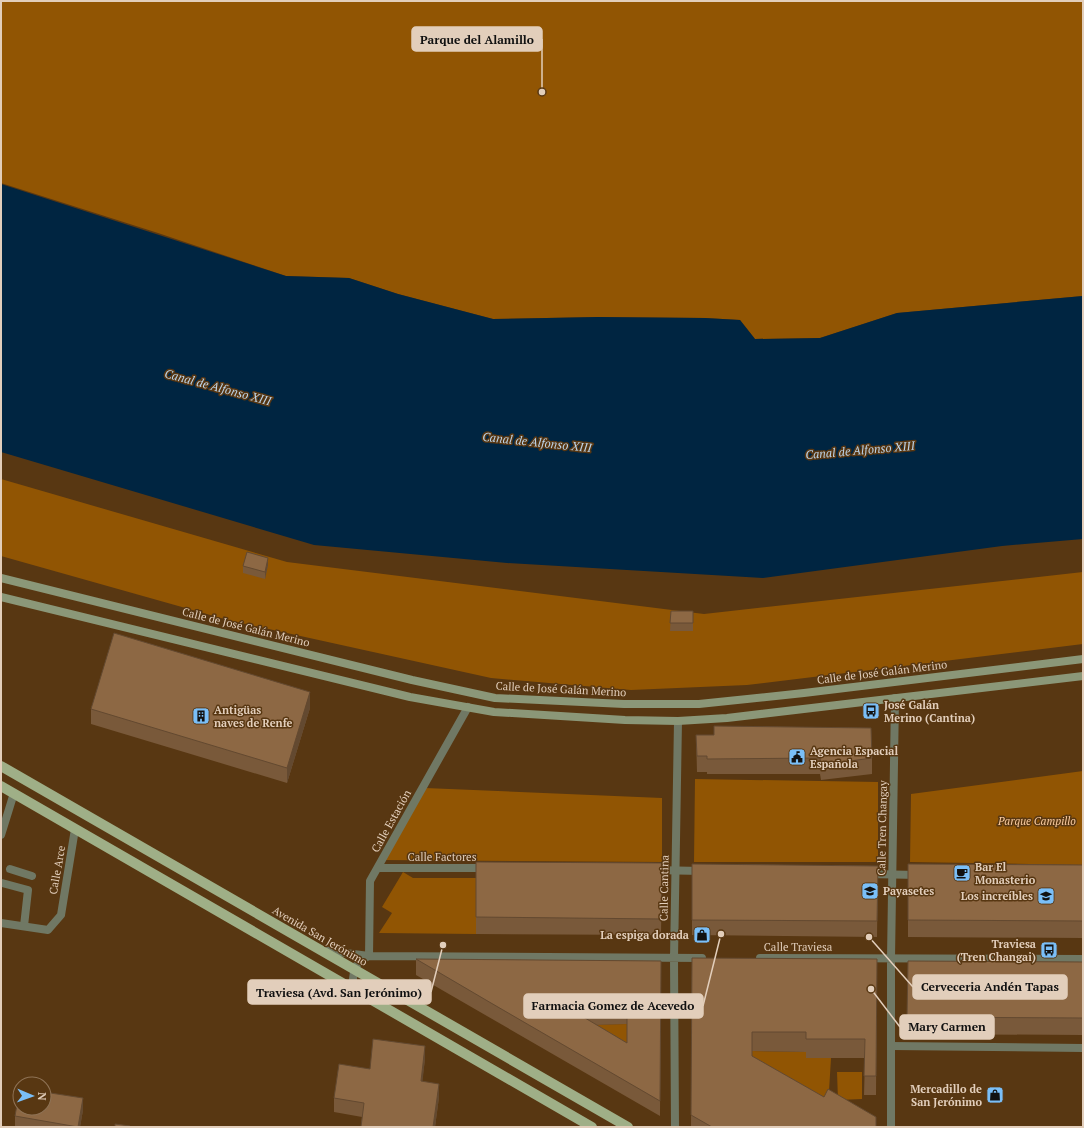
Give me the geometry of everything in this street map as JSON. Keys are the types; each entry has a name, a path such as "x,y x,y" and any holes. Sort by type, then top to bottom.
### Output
{"main road":[{"name":"Calle de José Galán Merino","path":"1,578 404,678 495,698 624,704 699,704 804,693 1083,658"},
{"path":"1,597 410,697 501,712 625,720 678,721 727,718 1083,676"},
{"name":"Avenida San Jerónimo","path":"1,766 628,1127"},
{"path":"1,786 592,1127"}],"street":[{"name":"Calle Tren Changay","path":"891,1127 891,958 895,698"},
{"name":"Calle Estación","path":"369,956 370,881 468,707"},
{"name":"Calle Cantina","path":"675,1127 674,958 678,721"},
{"path":"1,835 14,794"},
{"name":"Calle Arce","path":"24,926 48,930 61,915 75,829"},
{"name":"Calle Factores","path":"378,868 496,868"},
{"path":"10,869 32,876"},
{"path":"644,870 712,871"},
{"path":"16,887 21,873"},
{"path":"862,874 923,875"},
{"path":"1,924 24,926 28,890 2,883"},
{"path":"320,949 369,956 708,958"},
{"path":"352,989 354,969 360,960 369,956"},
{"name":"Calle Traviesa","path":"756,958 1083,959"},
{"path":"891,1046 1083,1048"}],"green space":[{"path":"1,1 1083,1 1083,296 897,313 820,338 755,339 740,320 705,318 598,317 493,319 398,294 349,278 286,276 1,183"},
{"path":"1,479 287,562 704,614 1083,572 1083,644 747,685 631,690 491,678 228,620 1,556"},
{"name":"Parque Campillo","path":"1083,771 1083,865 910,862 911,794"},
{"path":"695,779 878,782 878,862 694,862"},
{"path":"425,788 662,798 662,862 383,860"},
{"path":"403,872 413,878 476,878 476,934 379,933 392,913 382,907"},
{"path":"627,1024 627,1059 583,1025"},
{"path":"752,1051 806,1052 806,1058 831,1058 828,1108 752,1075"},
{"path":"837,1072 862,1072 862,1099 838,1100"}],"water":[{"name":"Canal de Alfonso XIII","path":"1,184 286,276 349,278 398,294 493,319 598,317 705,318 740,320 755,339 820,338 897,313 1083,296 1083,539 1002,546 763,578 507,563 314,545 1,452"}],"building":[{"path":"247,552 268,558 265,572 243,566"},
{"path":"671,611 693,611 693,623 670,623"},
{"name":"Antigüas naves de Renfe","path":"114,633 310,692 287,768 91,709"},
{"path":"714,726 871,728 872,758 821,765 820,758 707,759 707,756 697,756 696,735 714,735"},
{"path":"476,862 662,863 661,919 476,917"},
{"path":"692,864 878,866 877,921 692,920"},
{"path":"908,864 1083,865 1083,921 908,920"},
{"path":"692,958 877,959 876,1076 864,1076 865,1039 806,1039 806,1032 752,1032 752,1056 824,1097 828,1089 876,1117 876,1127 712,1127 691,1115"},
{"path":"416,959 661,961 660,1101","holes":["627,1008 627,1043 570,1009"]},
{"path":"908,961 1083,962 1083,1018 907,1017"},
{"path":"373,1039 425,1046 421,1081 439,1084 433,1127 361,1127 364,1103 334,1098 339,1064 370,1069"},
{"path":"52,1093 83,1098 78,1127 15,1116 52,1116"},
{"path":"115,1124 130,1126 130,1127 115,1127"}],"place":[{"name":"Parque del Alamillo","path":"542,92"},
{"name":"José Galán Merino (Cantina)","path":"871,711"},
{"name":"Antigüas naves de Renfe","path":"201,716"},
{"name":"Agencia Espacial Española","path":"797,757"},
{"name":"Bar El Monasterio","path":"962,873"},
{"name":"Payasetes","path":"870,891"},
{"name":"Los increíbles","path":"1046,896"},
{"name":"Farmacia Gomez de Acevedo","path":"721,934"},
{"name":"La espiga dorada","path":"702,935"},
{"name":"Cerveceria Andén Tapas","path":"869,937"},
{"name":"Traviesa (Avd. San Jerónimo)","path":"443,945"},
{"name":"Traviesa (Tren Changai)","path":"1049,950"},
{"name":"Mary Carmen","path":"871,989"},
{"name":"Mercadillo de San Jerónimo","path":"995,1095"}]}
